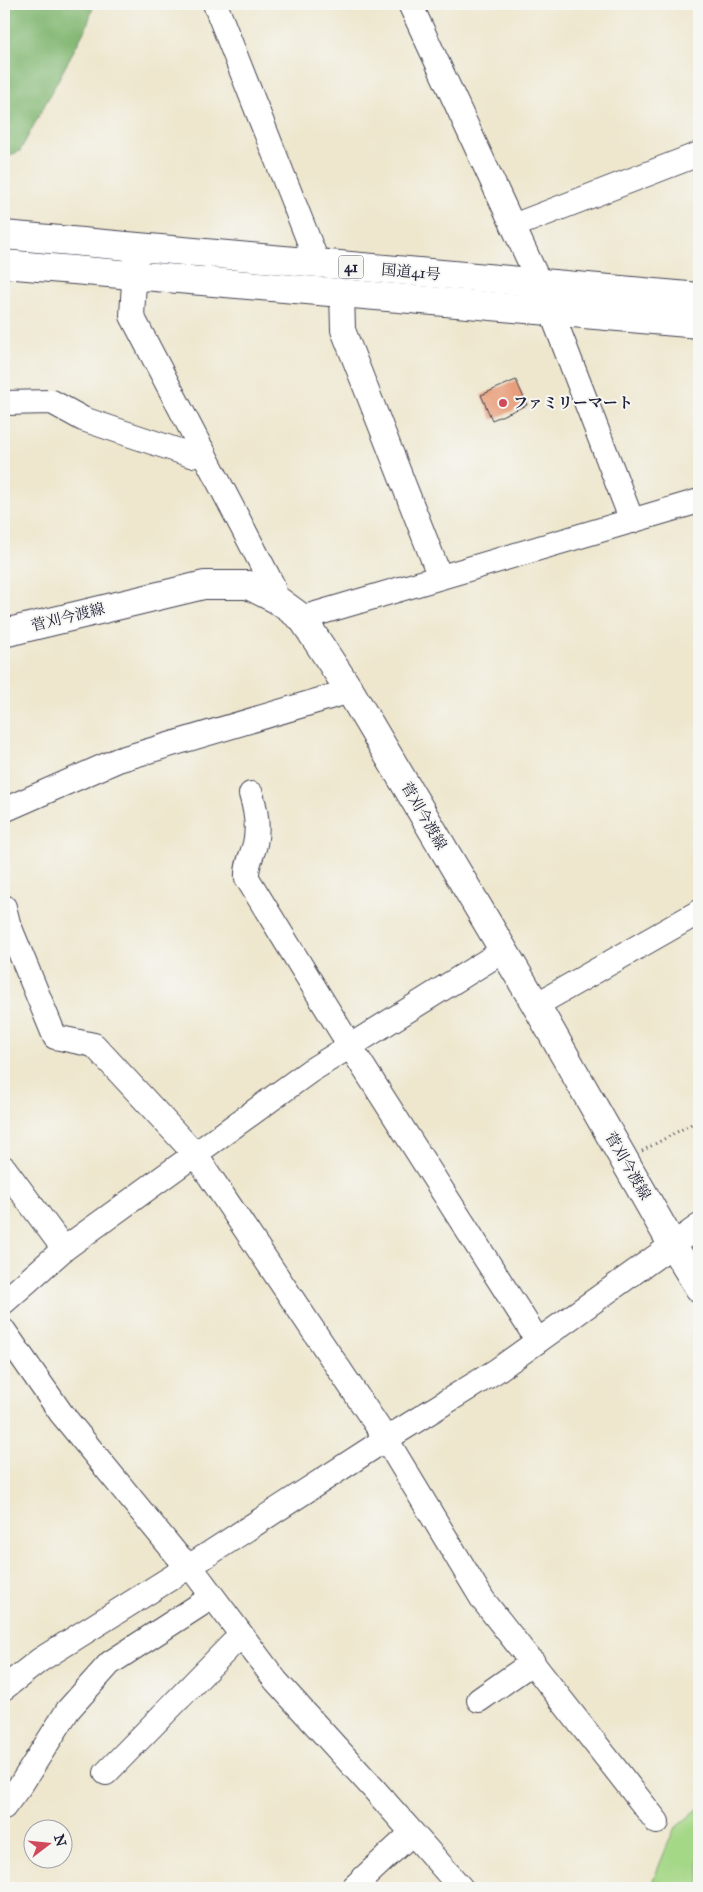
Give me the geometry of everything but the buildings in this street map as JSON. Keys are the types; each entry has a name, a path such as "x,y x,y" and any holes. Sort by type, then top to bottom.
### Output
{"main road":[{"name":"国道41号","path":"4,235 699,298"},
{"name":"国道41号","path":"4,264 699,324"},
{"name":"菅刈今渡線","path":"4,633 204,585 248,584 276,599 302,618 350,691 536,1005 699,1288"}],"street":[{"path":"215,4 318,264"},
{"path":"410,4 540,284"},
{"path":"513,226 699,154"},
{"path":"136,248 132,316 272,584 276,599"},
{"path":"342,292 343,330 440,577"},
{"path":"551,311 632,520"},
{"path":"4,404 52,402 83,419 191,455 203,451"},
{"path":"302,618 699,501"},
{"path":"4,810 118,760 350,691"},
{"path":"251,794 257,816 255,843 246,868 247,878 350,1046 538,1341"},
{"path":"4,907 8,923 55,1037 94,1045 195,1154 386,1439 483,1600 534,1662 657,1822"},
{"path":"536,1005 699,912"},
{"path":"4,1302 64,1249 310,1071 504,951"},
{"path":"4,1168 64,1249"},
{"path":"4,1688 40,1660 496,1371 699,1226"},
{"path":"4,1331 61,1413 177,1554 190,1566 276,1681 461,1888"},
{"path":"4,1807 22,1783 68,1710 110,1663 212,1597"},
{"path":"106,1773 240,1635"},
{"path":"479,1700 534,1662"},
{"path":"353,1888 412,1833"}],"path":[{"path":"639,1152 699,1120"}],"green space":[{"path":"4,4 94,4 87,26 20,151 4,158"},
{"path":"699,1808 699,1888 650,1888 674,1829"}],"place":[{"name":"ファミリーマート","path":"503,403"}]}
